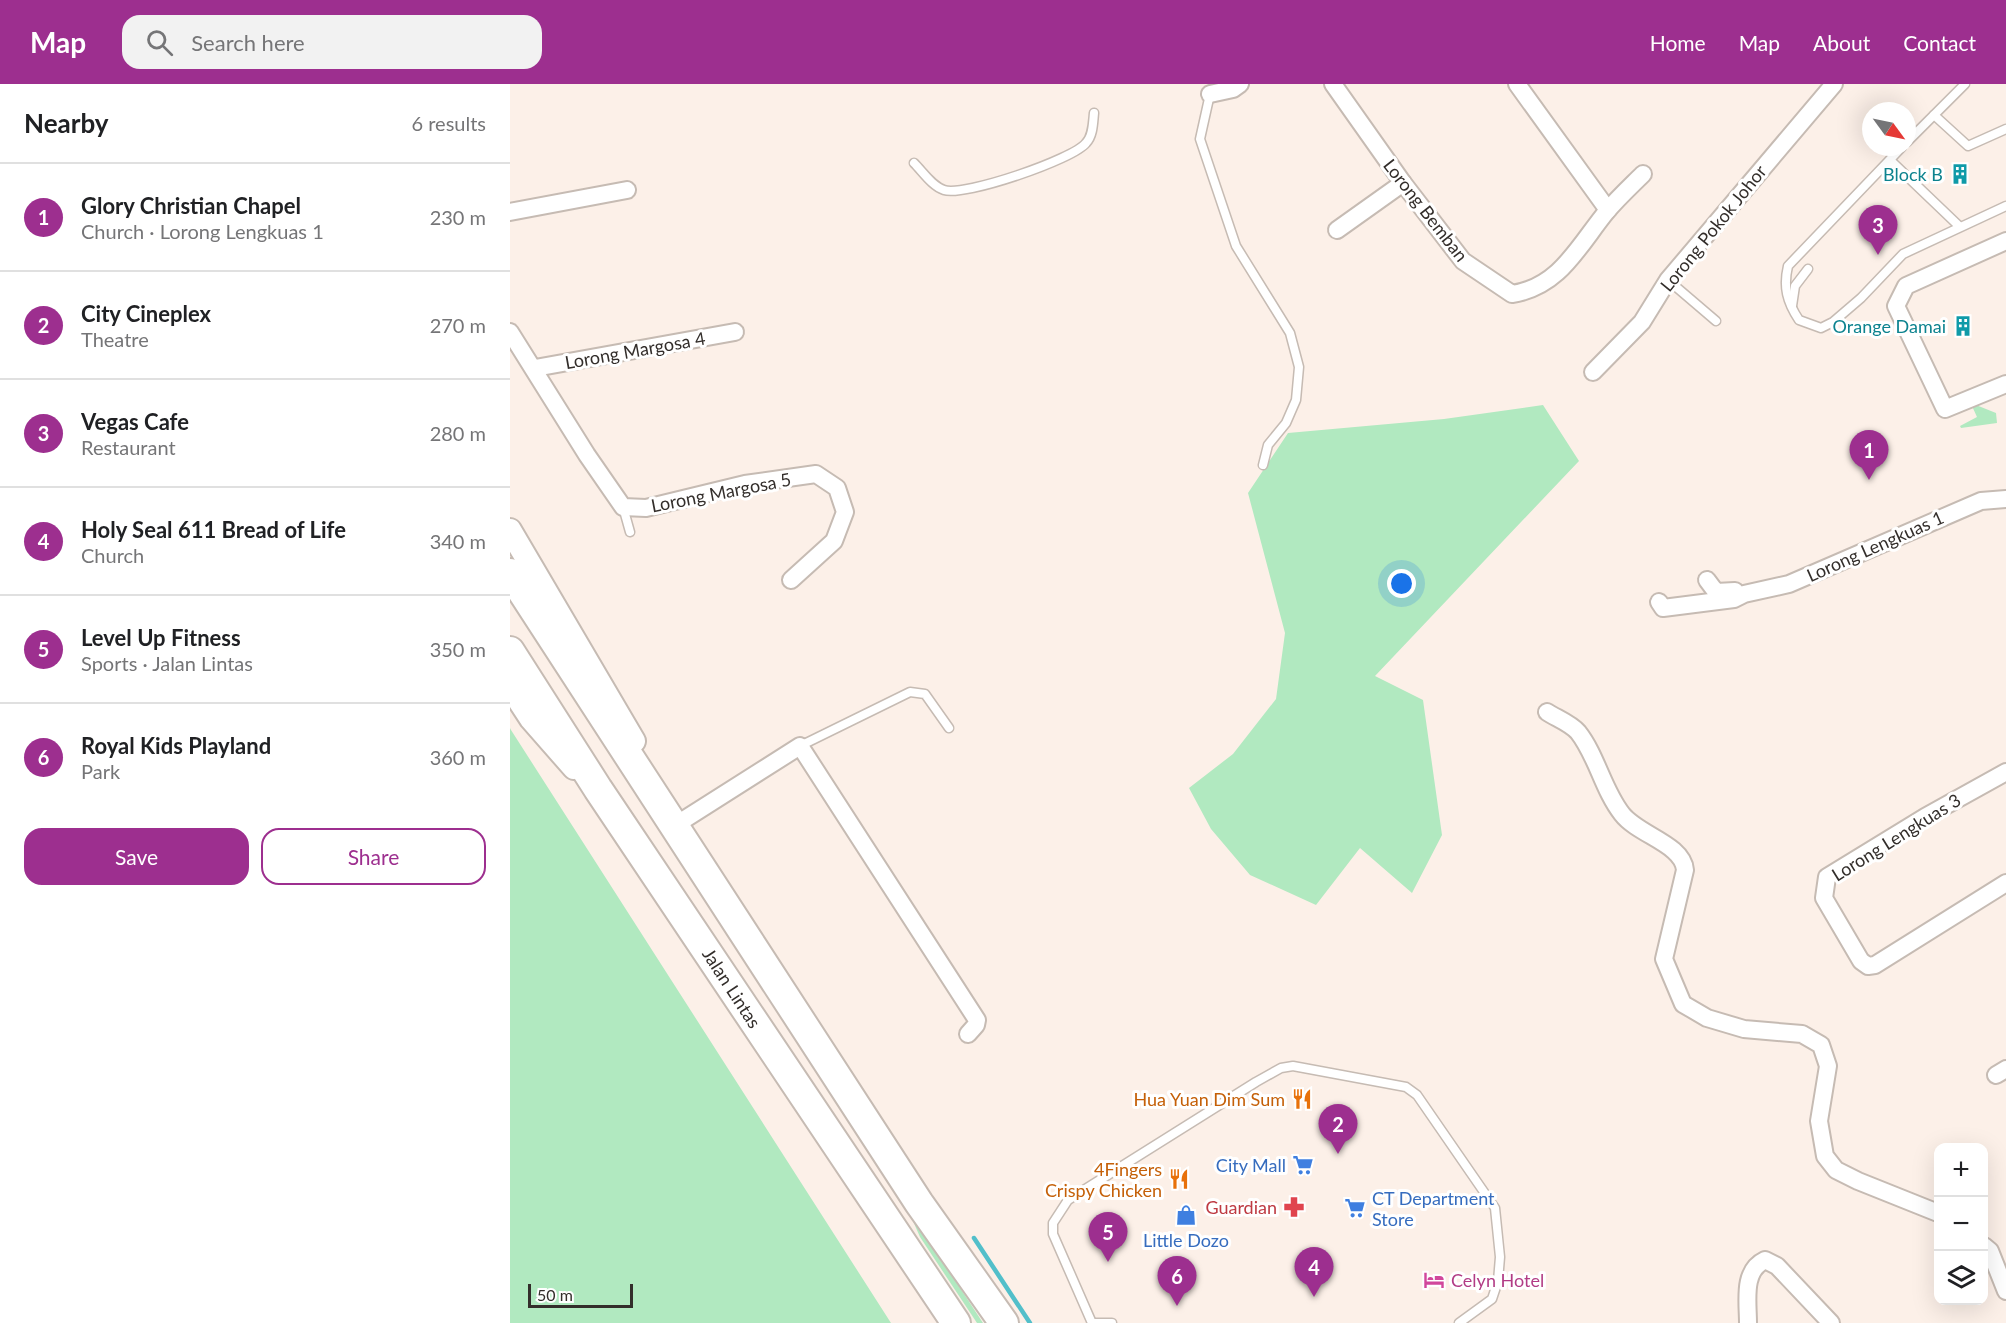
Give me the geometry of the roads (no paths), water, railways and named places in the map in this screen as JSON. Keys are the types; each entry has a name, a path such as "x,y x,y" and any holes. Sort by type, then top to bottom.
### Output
{"highway":[{"path":"510,573 919,1203 1003,1318"},
{"name":"Jalan Lintas","path":"510,651 598,789 956,1323"},
{"path":"919,1203 906,1202 897,1210 896,1219 920,1268"}],"main road":[{"path":"510,530 655,777 671,823"},
{"path":"510,687 546,737 598,789"}],"street":[{"path":"1210,94 1233,89 1240,84"},
{"name":"Lorong Bemban","path":"1333,84 1403,183 1463,261 1512,294 1532,291 1567,263 1608,210 1643,174"},
{"path":"1517,84 1608,210"},
{"name":"Lorong Pokok Johor","path":"1593,372 1642,322 1668,280 1834,84"},
{"path":"1337,230 1403,183"},
{"path":"510,212 627,190"},
{"path":"2006,241 1906,286 1896,306 1945,409 2006,384"},
{"path":"510,332 535,368 587,455 623,507"},
{"name":"Lorong Margosa 4","path":"535,368 735,332"},
{"name":"Lorong Margosa 5","path":"623,507 646,508 746,484 816,474 837,488 844,512 834,541 791,580"},
{"name":"Lorong Lengkuas 1","path":"1659,602 1663,608 1734,598 1789,584 1981,501 2006,499"},
{"name":"Lorong Lengkuas 1","path":"1707,580 1716,592 1744,594"},
{"path":"1546,712 1578,733 1622,815 1679,854 1684,861 1685,870 1664,960 1683,1004 1707,1018 1744,1029 1802,1034 1821,1045 1828,1066 1820,1121 1825,1156 1836,1170 1934,1211"},
{"path":"671,823 801,747 977,1020 976,1025 968,1034"},
{"name":"Lorong Lengkuas 3","path":"2006,772 1925,817 1827,877 1824,898 1862,961 1869,966 1875,965 2006,883"},
{"path":"1988,1250 2006,1292"},
{"path":"1748,1323 1749,1276 1756,1264 1765,1260 1777,1266 1831,1323"}],"lane":[{"path":"1916,133 1965,84"},
{"path":"1210,94 1200,139 1236,246 1290,333 1299,367 1296,400 1286,423 1269,445 1263,465"},
{"path":"914,163 936,186 945,191 1012,179 1083,147 1090,136 1094,113"},
{"path":"1934,115 1968,146 2006,129"},
{"path":"1894,156 1788,266 1784,280 1792,310 1799,320 1810,326 1821,328 1833,322 1861,298 1903,254 2006,206"},
{"path":"1890,160 1959,226"},
{"path":"1792,310 1796,286 1808,269"},
{"path":"1668,280 1716,321"},
{"path":"623,507 630,532"},
{"path":"801,747 910,692 925,694 949,728"},
{"path":"1112,1323 1094,1323 1053,1234 1053,1223 1068,1200 1256,1082 1281,1068 1293,1066 1406,1087 1417,1095 1495,1208 1500,1257 1498,1281 1492,1299 1462,1322"}],"waterway":[{"path":"974,1238 1030,1323"}],"place":[{"name":"Block B","path":"1960,174"},
{"name":"Vegas Cafe","path":"1878,255"},
{"name":"Orange Damai","path":"1963,326"},
{"name":"Glory Christian Chapel","path":"1869,480"},
{"name":"Hua Yuan Dim Sum","path":"1302,1099"},
{"name":"City Cineplex","path":"1338,1154"},
{"name":"City Mall","path":"1303,1165"},
{"name":"4Fingers Crispy Chicken","path":"1179,1179"},
{"name":"Guardian","path":"1294,1207"},
{"name":"CT Department Store","path":"1355,1208"},
{"name":"Little Dozo","path":"1186,1215"},
{"name":"Level Up Fitness","path":"1108,1262"},
{"name":"Celyn Hotel","path":"1434,1280"},
{"name":"Holy Seal 611 Bread of Life","path":"1314,1297"},
{"name":"Royal Kids Playland","path":"1177,1306"}]}
